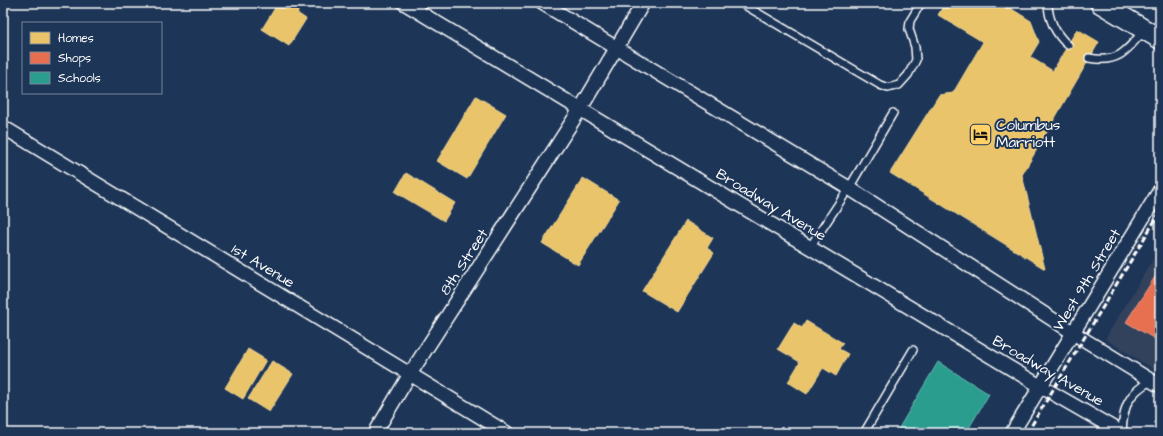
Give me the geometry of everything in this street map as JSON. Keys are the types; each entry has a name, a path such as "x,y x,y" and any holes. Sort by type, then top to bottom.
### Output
{"street":[{"name":"Broadway Avenue","path":"404,3 581,108 1040,386 1122,433"},
{"path":"542,3 849,188 1073,333 1155,384"},
{"name":"8th Street","path":"375,433 410,374 581,108 643,3"},
{"path":"1100,3 1152,34"},
{"name":"1st Avenue","path":"3,127 508,433"},
{"name":"West 9th Street","path":"1012,433 1160,190"}],"lane":[{"path":"741,3 880,85 888,88 899,85 908,75 916,60 915,47 909,29 910,21 921,3"},
{"path":"1048,3 1051,22 1060,38 1068,45"},
{"path":"1089,58 1100,61 1115,58 1152,34"},
{"path":"810,247 849,188 893,113"},
{"path":"864,433 914,350"},
{"path":"1122,433 1124,411 1129,401 1143,385 1155,384"}],"shaded area":[{"path":"1160,248 1160,373 1105,339"}],"building: Homes":[{"path":"278,3 303,3 297,13 306,19 289,46 262,29"},
{"name":"Columbus Marriott","path":"945,3 1009,3 1007,6 1031,21 1039,42 1030,57 1053,71 1077,29 1099,42 1022,175 1045,269 890,173 939,95 953,93 983,42 938,15"},
{"path":"476,96 506,114 467,179 437,161"},
{"path":"406,173 455,203 444,221 395,192"},
{"path":"583,178 619,200 578,265 542,243"},
{"path":"686,221 713,238 707,248 714,253 677,312 642,291"},
{"path":"806,321 843,343 839,349 848,354 836,376 823,368 807,394 788,382 800,362 778,349 794,323 802,328"},
{"path":"248,349 266,360 243,399 225,388"},
{"path":"272,361 293,374 269,412 248,399"}],"building: Shops":[{"path":"1160,269 1160,342 1126,322"}],"building: Schools":[{"path":"938,362 989,394 966,433 896,433"}],"railway":[{"path":"1027,433 1160,212"}],"place":[{"name":"Columbus Marriott","path":"980,134"}]}
